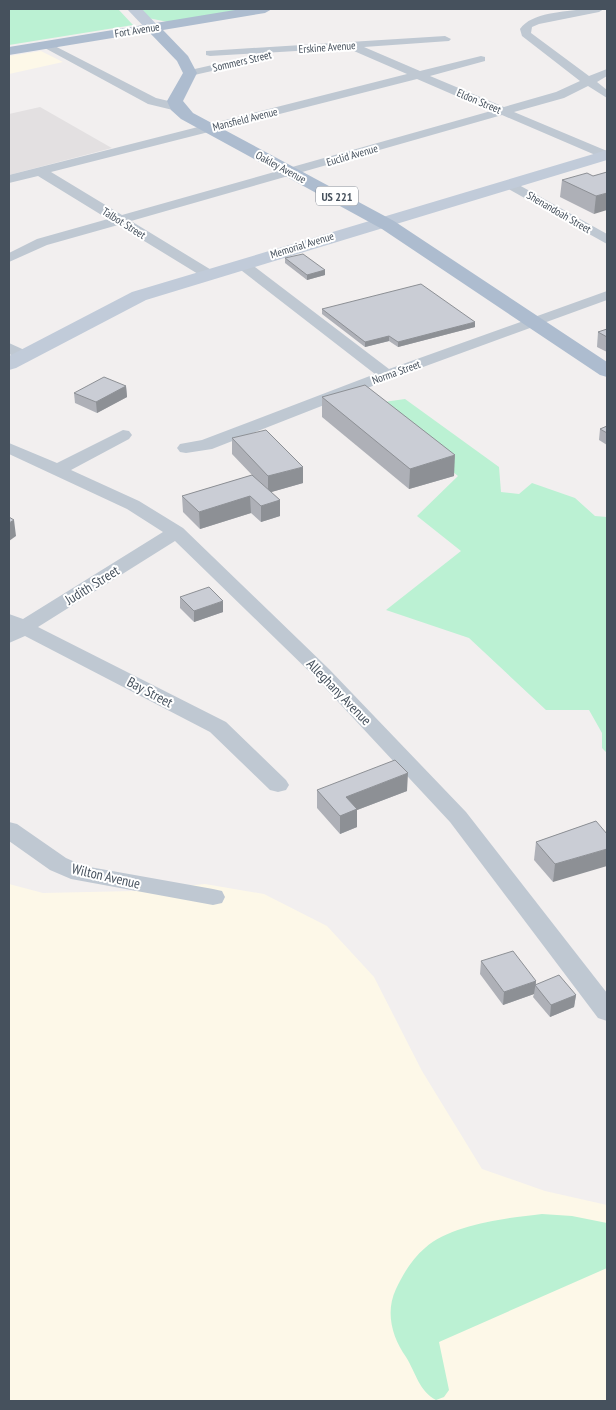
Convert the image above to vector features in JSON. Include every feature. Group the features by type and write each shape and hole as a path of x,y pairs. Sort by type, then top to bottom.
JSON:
{"main road":[{"path":"134,9 183,60 190,73 177,94 175,101 177,107"},
{"name":"Fort Avenue","path":"9,52 265,9"},
{"name":"Oakley Avenue","path":"177,107 187,116 208,129 382,221 607,371"},
{"name":"Memorial Avenue","path":"14,356 138,296 382,221 607,156"}],"street":[{"path":"599,9 574,11 536,21 525,29 526,34 607,95"},
{"name":"Erskine Avenue","path":"210,53 445,39"},
{"name":"Oakley Avenue","path":"46,45 157,102 177,107"},
{"name":"Eldon Street","path":"349,45 607,156"},
{"name":"Sommers Street","path":"190,73 295,49"},
{"name":"Mansfield Avenue","path":"9,179 481,58"},
{"name":"Euclid Avenue","path":"9,258 42,242 560,95 607,72"},
{"name":"Talbot Street","path":"40,171 208,274"},
{"name":"Shenandoah Street","path":"510,184 607,240"},
{"path":"242,264 387,375"},
{"name":"Norma Street","path":"186,448 206,445 387,375 607,295"},
{"path":"56,471 123,435"},
{"name":"Alleghany Avenue","path":"9,448 133,505 176,532 322,673 458,817 607,1011"},
{"name":"Judith Street","path":"14,628 176,532"},
{"name":"Bay Street","path":"14,628 218,727 278,785"},
{"name":"Wilton Avenue","path":"9,830 58,864 79,873 213,897"}],"shaded area":[{"path":"41,51 63,62 9,74 9,56"},
{"path":"40,107 112,148 9,175 9,114"},
{"path":"9,884 43,893 134,891 205,884 264,894 327,926 374,977 422,1071 482,1169 545,1191 607,1205 607,1401 9,1401"}],"green space":[{"path":"9,9 118,9 133,25 9,45"},
{"path":"138,9 245,9 168,22 148,18"},
{"path":"405,399 499,467 501,492 519,494 532,483 575,498 595,516 607,517 607,753 602,748 602,733 589,710 546,710 469,638 386,610 461,551 417,516 458,476 370,404"},
{"path":"542,1214 572,1216 607,1223 607,1268 439,1342 449,1390 444,1397 436,1400 426,1392 418,1381 394,1333 391,1307 396,1289 402,1278 420,1252 436,1240 450,1233 481,1224"}],"building":[{"path":"607,172 607,193 596,196 562,180 587,173 593,176"},
{"path":"303,254 325,270 307,275 285,258"},
{"path":"421,284 475,322 398,342 389,336 365,342 322,309"},
{"path":"607,329 607,337 598,332"},
{"path":"104,377 126,386 96,402 74,393"},
{"path":"365,385 455,455 410,469 322,397"},
{"path":"607,426 607,433 600,429"},
{"path":"266,430 303,467 268,476 232,438"},
{"path":"252,475 280,500 261,506 250,496 199,512 182,496"},
{"path":"209,587 223,601 194,611 180,597"},
{"path":"395,760 408,773 346,797 357,809 340,816 317,790"},
{"path":"596,821 607,834 607,849 555,864 536,842"},
{"path":"513,951 536,981 504,992 481,961"},
{"path":"559,975 576,995 551,1005 535,985"}]}
